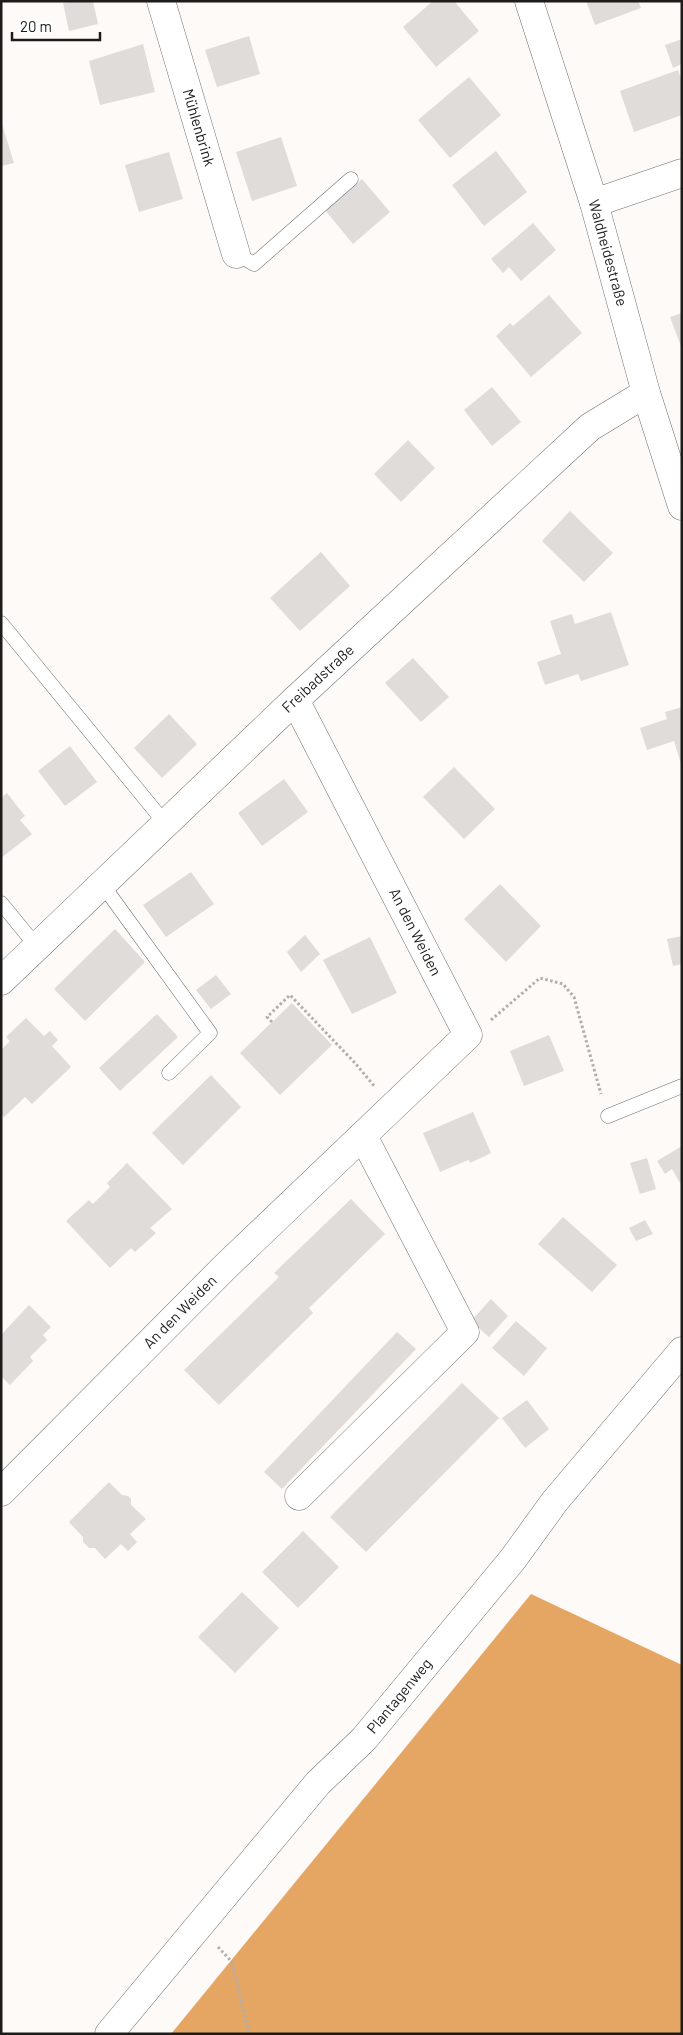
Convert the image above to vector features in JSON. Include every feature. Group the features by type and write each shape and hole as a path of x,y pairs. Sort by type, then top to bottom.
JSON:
{"street":[{"name":"Mühlenbrink","path":"161,1 236,254"},
{"name":"Waldheidestraße","path":"529,1 594,203 646,393 682,506"},
{"path":"594,203 682,173"},
{"name":"Freibadstraße","path":"1,981 295,700 590,427 646,393"},
{"name":"An den Weiden","path":"1,1492 225,1266 468,1035 295,700"},
{"path":"298,1496 464,1332 362,1136"},
{"name":"Plantagenweg","path":"109,2034 318,1783 364,1739 513,1559 555,1501 682,1351"}],"lane":[{"path":"236,254 254,264 351,179"},
{"path":"1,623 165,823"},
{"path":"102,884 210,1033 169,1073"},
{"path":"1,903 37,947"},
{"path":"608,1116 682,1086"}],"path":[{"path":"468,1035 498,1016 540,978 563,984 574,997 608,1116"},
{"path":"272,1022 266,1017 290,995 355,1063 392,1108"},
{"path":"199,1926 232,1962 249,2034"}],"shaded area":[{"path":"531,1594 682,1665 682,2034 171,2034"}],"building":[{"path":"93,1 98,24 69,31 63,3"},
{"path":"433,1 454,1 479,31 436,67 403,27"},
{"path":"586,1 638,1 641,8 595,25"},
{"path":"249,36 260,74 217,87 205,50"},
{"path":"682,39 682,64 673,68 665,45"},
{"path":"143,44 155,92 100,105 89,61"},
{"path":"678,70 682,81 682,115 634,132 620,91"},
{"path":"469,77 501,115 450,158 418,120"},
{"path":"1,121 14,163 1,166"},
{"path":"281,137 297,186 252,201 236,152"},
{"path":"496,151 527,192 484,226 452,185"},
{"path":"169,152 183,199 139,212 125,165"},
{"path":"362,179 390,212 353,244 325,210"},
{"path":"533,223 556,250 521,281 509,267 503,273 491,259"},
{"path":"549,295 582,333 531,377 496,336 510,323 513,326"},
{"path":"682,313 682,349 670,317"},
{"path":"492,387 521,422 492,446 464,410"},
{"path":"408,440 435,468 401,502 374,474"},
{"path":"570,511 613,553 584,582 542,541"},
{"path":"321,552 350,586 300,631 270,598"},
{"path":"611,612 629,665 581,681 578,674 545,685 537,662 561,654 550,621 572,614 575,624"},
{"path":"413,658 449,697 421,722 385,683"},
{"path":"682,707 681,764 674,741 647,750 640,728 667,719 665,712"},
{"path":"169,714 197,744 162,778 134,748"},
{"path":"70,746 97,782 65,806 38,771"},
{"path":"454,767 495,809 464,839 423,797"},
{"path":"284,779 308,812 262,846 238,813"},
{"path":"7,793 25,816 20,820 32,834 1,858 1,798"},
{"path":"191,872 214,904 166,937 143,905"},
{"path":"500,884 541,926 506,962 464,919"},
{"path":"115,929 145,962 85,1021 54,989"},
{"path":"305,935 320,954 301,972 287,952"},
{"path":"682,936 682,964 673,966 667,939"},
{"path":"370,937 397,993 352,1014 323,960"},
{"path":"216,975 231,994 211,1009 196,990"},
{"path":"292,1003 332,1045 280,1095 240,1053"},
{"path":"157,1014 178,1037 120,1091 99,1068"},
{"path":"26,1018 44,1036 50,1031 58,1040 52,1046 71,1067 32,1104 25,1097 4,1117 1,1114 1,1050 10,1041 6,1037"},
{"path":"549,1035 564,1071 524,1086 510,1051"},
{"path":"211,1075 241,1107 183,1165 152,1133"},
{"path":"473,1112 491,1153 470,1163 469,1160 440,1172 423,1133"},
{"path":"682,1146 682,1181 680,1183 672,1169 665,1174 657,1161"},
{"path":"647,1158 656,1189 640,1194 630,1163"},
{"path":"127,1163 172,1209 150,1228 156,1233 135,1252 131,1248 110,1268 66,1221 89,1200 93,1204 110,1187 107,1183"},
{"path":"351,1199 385,1234 309,1308 313,1313 219,1405 184,1370 279,1277 274,1273"},
{"path":"563,1217 617,1265 592,1292 538,1244"},
{"path":"645,1220 653,1234 636,1241 629,1228"},
{"path":"491,1299 508,1316 489,1337 471,1321"},
{"path":"29,1305 51,1327 43,1335 47,1340 30,1357 33,1361 10,1385 1,1376 1,1335"},
{"path":"516,1321 547,1348 524,1376 492,1348"},
{"path":"397,1332 416,1349 282,1489 264,1472"},
{"path":"462,1383 499,1418 366,1552 330,1517"},
{"path":"527,1400 549,1429 525,1448 502,1418"},
{"path":"109,1482 122,1495 128,1496 131,1499 131,1505 146,1519 130,1534 137,1542 128,1551 121,1544 105,1559 95,1548 89,1548 83,1542 83,1537 69,1522"},
{"path":"303,1531 339,1567 298,1608 262,1572"},
{"path":"242,1592 279,1628 235,1673 198,1637"}]}
